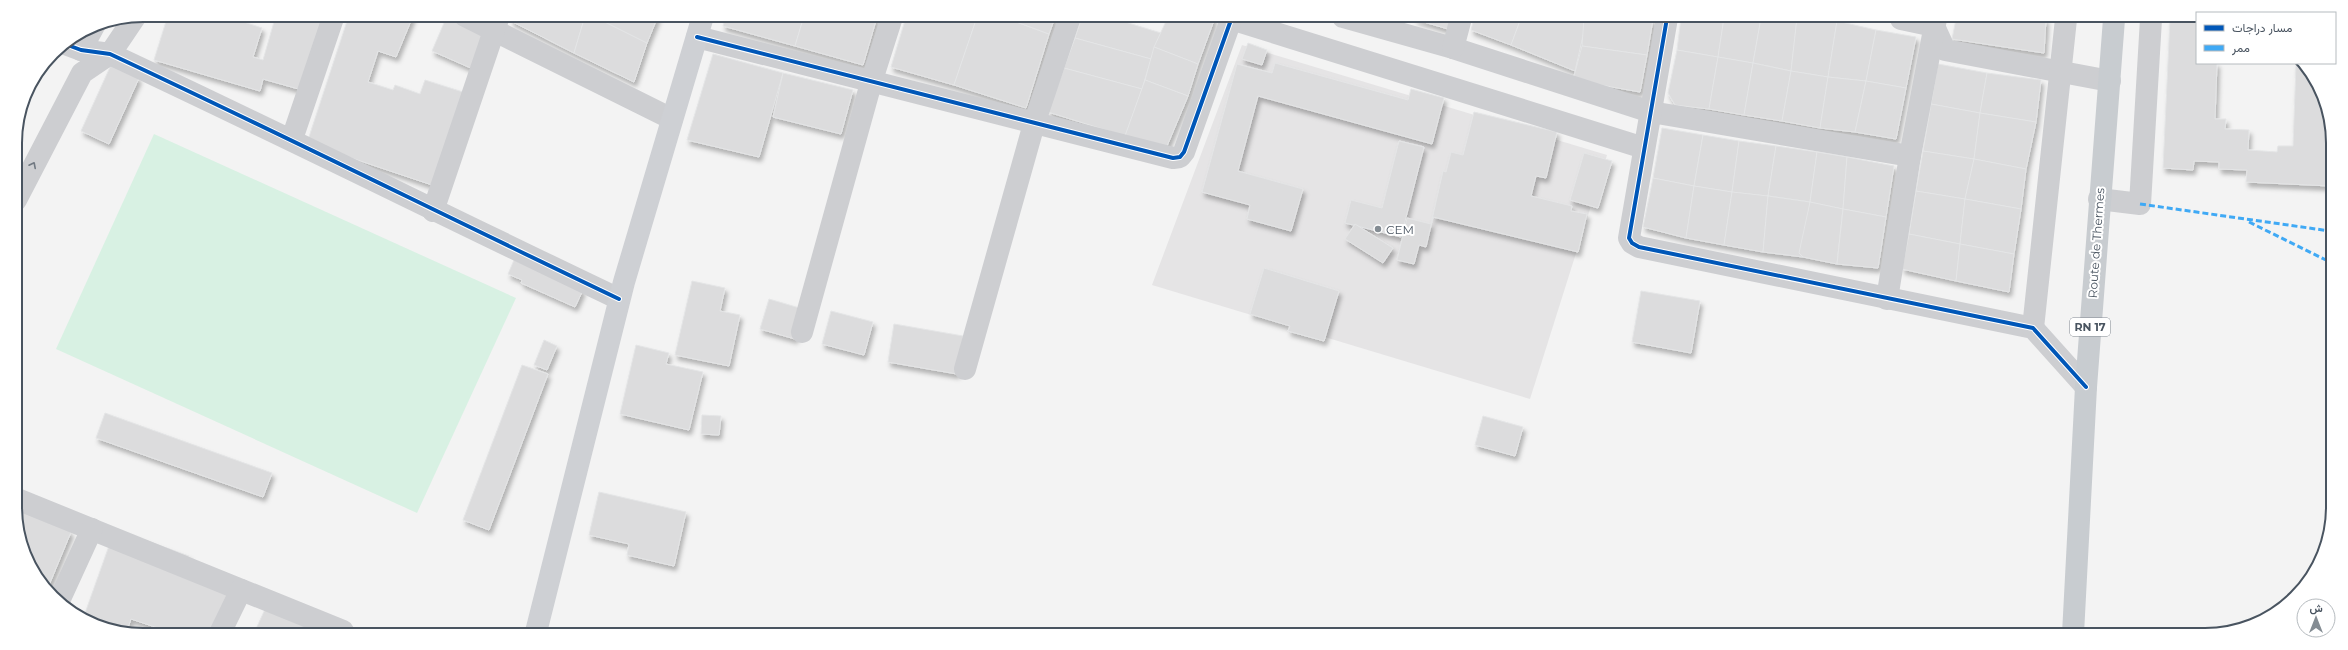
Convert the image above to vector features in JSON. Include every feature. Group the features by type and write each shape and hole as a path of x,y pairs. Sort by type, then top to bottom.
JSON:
{"main road":[{"path":"537,628 619,299 701,22"},
{"name":"Route de Thermes","path":"2073,628 2086,387 2099,199 2114,22"}],"street":[{"path":"22,188 82,73 110,54 131,22"},
{"path":"292,139 332,22"},
{"path":"433,211 497,22 672,119"},
{"path":"802,332 871,83 890,22"},
{"path":"965,369 1034,124 1068,22"},
{"path":"696,38 1173,158 1180,157 1184,152 1232,22"},
{"path":"1246,22 1644,148"},
{"path":"1358,22 1453,48 1651,112 1910,156"},
{"path":"1453,48 1460,22"},
{"path":"1666,22 1630,238 1632,243 1639,247 2033,328 2086,387"},
{"path":"2033,328 2066,22"},
{"path":"2099,199 2140,204 2151,22"},
{"path":"1887,299 1910,156 1935,23"},
{"path":"1935,23 1944,50 2110,81"},
{"path":"73,47 80,40"},
{"path":"73,47 110,54 292,139 433,211 619,299"},
{"path":"22,501 92,528 336,628"},
{"path":"61,596 92,528"},
{"path":"223,628 241,590"}],"shaded area":[{"name":"CEM","path":"1242,45 1607,155 1530,399 1152,285"}],"green space":[{"path":"154,134 516,298 417,513 56,349"}],"building":[{"path":"166,22 244,22 262,28 253,57 263,60 274,22 322,22 302,90 263,79 260,91 154,60"},
{"path":"347,22 411,22 396,57 378,51 368,82 393,90 395,85 420,94 425,80 466,93 435,186 307,143"},
{"path":"444,22 472,22 489,29 473,69 432,51"},
{"path":"513,22 583,22 574,53"},
{"path":"583,22 605,22 647,43 634,82 574,53"},
{"path":"605,22 656,22 647,43"},
{"path":"724,22 802,22 795,46 723,26"},
{"path":"802,22 876,22 863,65 795,46"},
{"path":"904,22 975,22 954,85 891,67"},
{"path":"975,22 1017,22 1049,34 1026,108 954,85"},
{"path":"1017,22 1053,22 1049,34"},
{"path":"1080,22 1125,22 1161,33 1151,59 1075,38"},
{"path":"1166,22 1213,23 1198,64 1154,47"},
{"path":"1424,22 1449,22 1448,29"},
{"path":"1473,22 1520,22 1511,45 1471,30"},
{"path":"1520,22 1586,22 1575,71 1511,45"},
{"path":"1584,22 1652,22 1647,55 1582,46"},
{"path":"1680,22 1723,22 1718,57 1677,50"},
{"path":"1723,22 1760,22 1753,63 1718,57"},
{"path":"1760,22 1797,22 1791,71 1753,63"},
{"path":"1797,22 1837,22 1828,77 1791,71"},
{"path":"1837,22 1876,30 1866,81 1828,77"},
{"path":"1955,22 2046,22 2044,53 1952,39"},
{"path":"2170,22 2196,22 2196,64 2217,64 2215,119 2226,119 2225,129 2249,130 2248,150 2277,152 2278,146 2293,146 2296,64 2301,69 2317,97 2324,120 2326,143 2326,186 2246,182 2247,170 2219,169 2219,162 2194,161 2193,170 2163,168"},
{"path":"1876,30 1916,37 1906,88 1866,81"},
{"path":"1075,38 1151,59 1142,89 1064,68"},
{"path":"1248,43 1267,50 1262,65 1242,59"},
{"path":"1582,46 1647,55 1640,92 1573,80"},
{"path":"1154,47 1198,64 1188,96 1145,80"},
{"path":"1677,50 1718,57 1709,109 1675,105 1668,93"},
{"path":"713,54 783,73 759,157 687,140"},
{"path":"1718,57 1753,63 1744,115 1709,109"},
{"path":"1275,63 1408,100 1411,89 1444,98 1432,144 1258,96 1238,171 1303,189 1291,231 1247,219 1250,205 1202,192 1237,64 1272,73"},
{"path":"1753,63 1791,71 1782,121 1744,115"},
{"path":"1938,64 1987,73 1980,113 1931,104"},
{"path":"111,65 139,78 109,144 81,131"},
{"path":"1064,68 1142,89 1125,136 1048,112"},
{"path":"1791,71 1828,77 1820,128 1782,121"},
{"path":"783,73 853,90 841,134 773,117"},
{"path":"1987,73 2041,80 2036,122 1980,113"},
{"path":"1828,77 1866,81 1855,132 1820,128"},
{"path":"1145,80 1188,96 1167,146 1125,136"},
{"path":"1866,81 1906,88 1896,139 1855,132"},
{"path":"1931,104 1980,113 1974,159 1923,151"},
{"path":"1474,112 1557,132 1546,178 1536,176 1531,196 1572,206 1571,211 1587,214 1578,252 1433,217 1426,247 1419,245 1414,264 1397,260 1407,218 1431,224 1443,171 1446,172 1451,152 1463,155"},
{"path":"1980,113 2036,122 2026,169 1974,159"},
{"path":"1662,128 1703,135 1694,186 1653,178"},
{"path":"1703,135 1739,141 1732,192 1694,186"},
{"path":"1399,141 1424,147 1401,237 1345,223 1351,200 1382,208"},
{"path":"1739,141 1776,146 1768,196 1732,192"},
{"path":"1776,146 1817,152 1810,202 1768,196"},
{"path":"1923,151 1974,159 1965,199 1916,191"},
{"path":"1817,152 1847,157 1843,209 1810,202"},
{"path":"1584,153 1612,161 1598,208 1570,200"},
{"path":"1847,157 1894,166 1886,217 1843,209"},
{"path":"1974,159 2026,169 2021,209 1965,199"},
{"path":"1653,178 1694,186 1686,238 1643,227"},
{"path":"1694,186 1732,192 1724,245 1686,238"},
{"path":"1916,191 1965,199 1960,244 1909,234"},
{"path":"1732,192 1768,196 1763,252 1724,245"},
{"path":"1768,196 1810,202 1803,257 1763,252"},
{"path":"1965,199 2021,209 2014,254 1960,244"},
{"path":"1810,202 1843,209 1837,264 1803,257 1799,253"},
{"path":"1843,209 1886,217 1878,268 1837,264"},
{"path":"1355,224 1393,248 1383,263 1345,239"},
{"path":"1909,234 1960,244 1956,281 1902,269"},
{"path":"1960,244 2014,254 2009,292 1956,281"},
{"path":"514,260 583,290 575,307 521,283 522,280 508,274"},
{"path":"1264,268 1339,291 1324,341 1288,331 1290,326 1250,314"},
{"path":"692,281 725,288 720,311 740,315 729,366 675,355"},
{"path":"1641,291 1700,301 1691,353 1632,342"},
{"path":"769,299 803,309 795,339 760,329"},
{"path":"831,311 873,322 864,355 822,344"},
{"path":"894,324 963,336 957,374 888,362"},
{"path":"544,340 557,346 547,370 534,365"},
{"path":"636,345 669,353 666,364 703,372 689,430 620,414"},
{"path":"522,365 548,374 489,530 463,520"},
{"path":"105,413 272,473 263,497 96,438"},
{"path":"702,415 721,416 719,435 701,434"},
{"path":"1483,416 1523,427 1515,456 1475,445"},
{"path":"599,492 686,512 674,566 627,555 629,544 589,535"},
{"path":"22,507 71,532 49,584 34,560 28,546 24,530"},
{"path":"115,529 189,556 185,569 233,586 217,628 158,628 131,619 128,627 127,627 112,624 85,613"},
{"path":"267,605 311,628 256,628"}],"marked path":[{"path":"2140,204 2326,230"},
{"path":"2249,222 2326,260"}],"cycle path":[{"path":"697,37 1173,158 1180,157 1184,152 1230,22"},
{"path":"1666,22 1629,238 1632,243 1639,247 2033,328 2086,387"},
{"path":"70,46 81,50 110,54 619,299"}],"place":[{"name":"CEM","path":"1378,229"}]}
